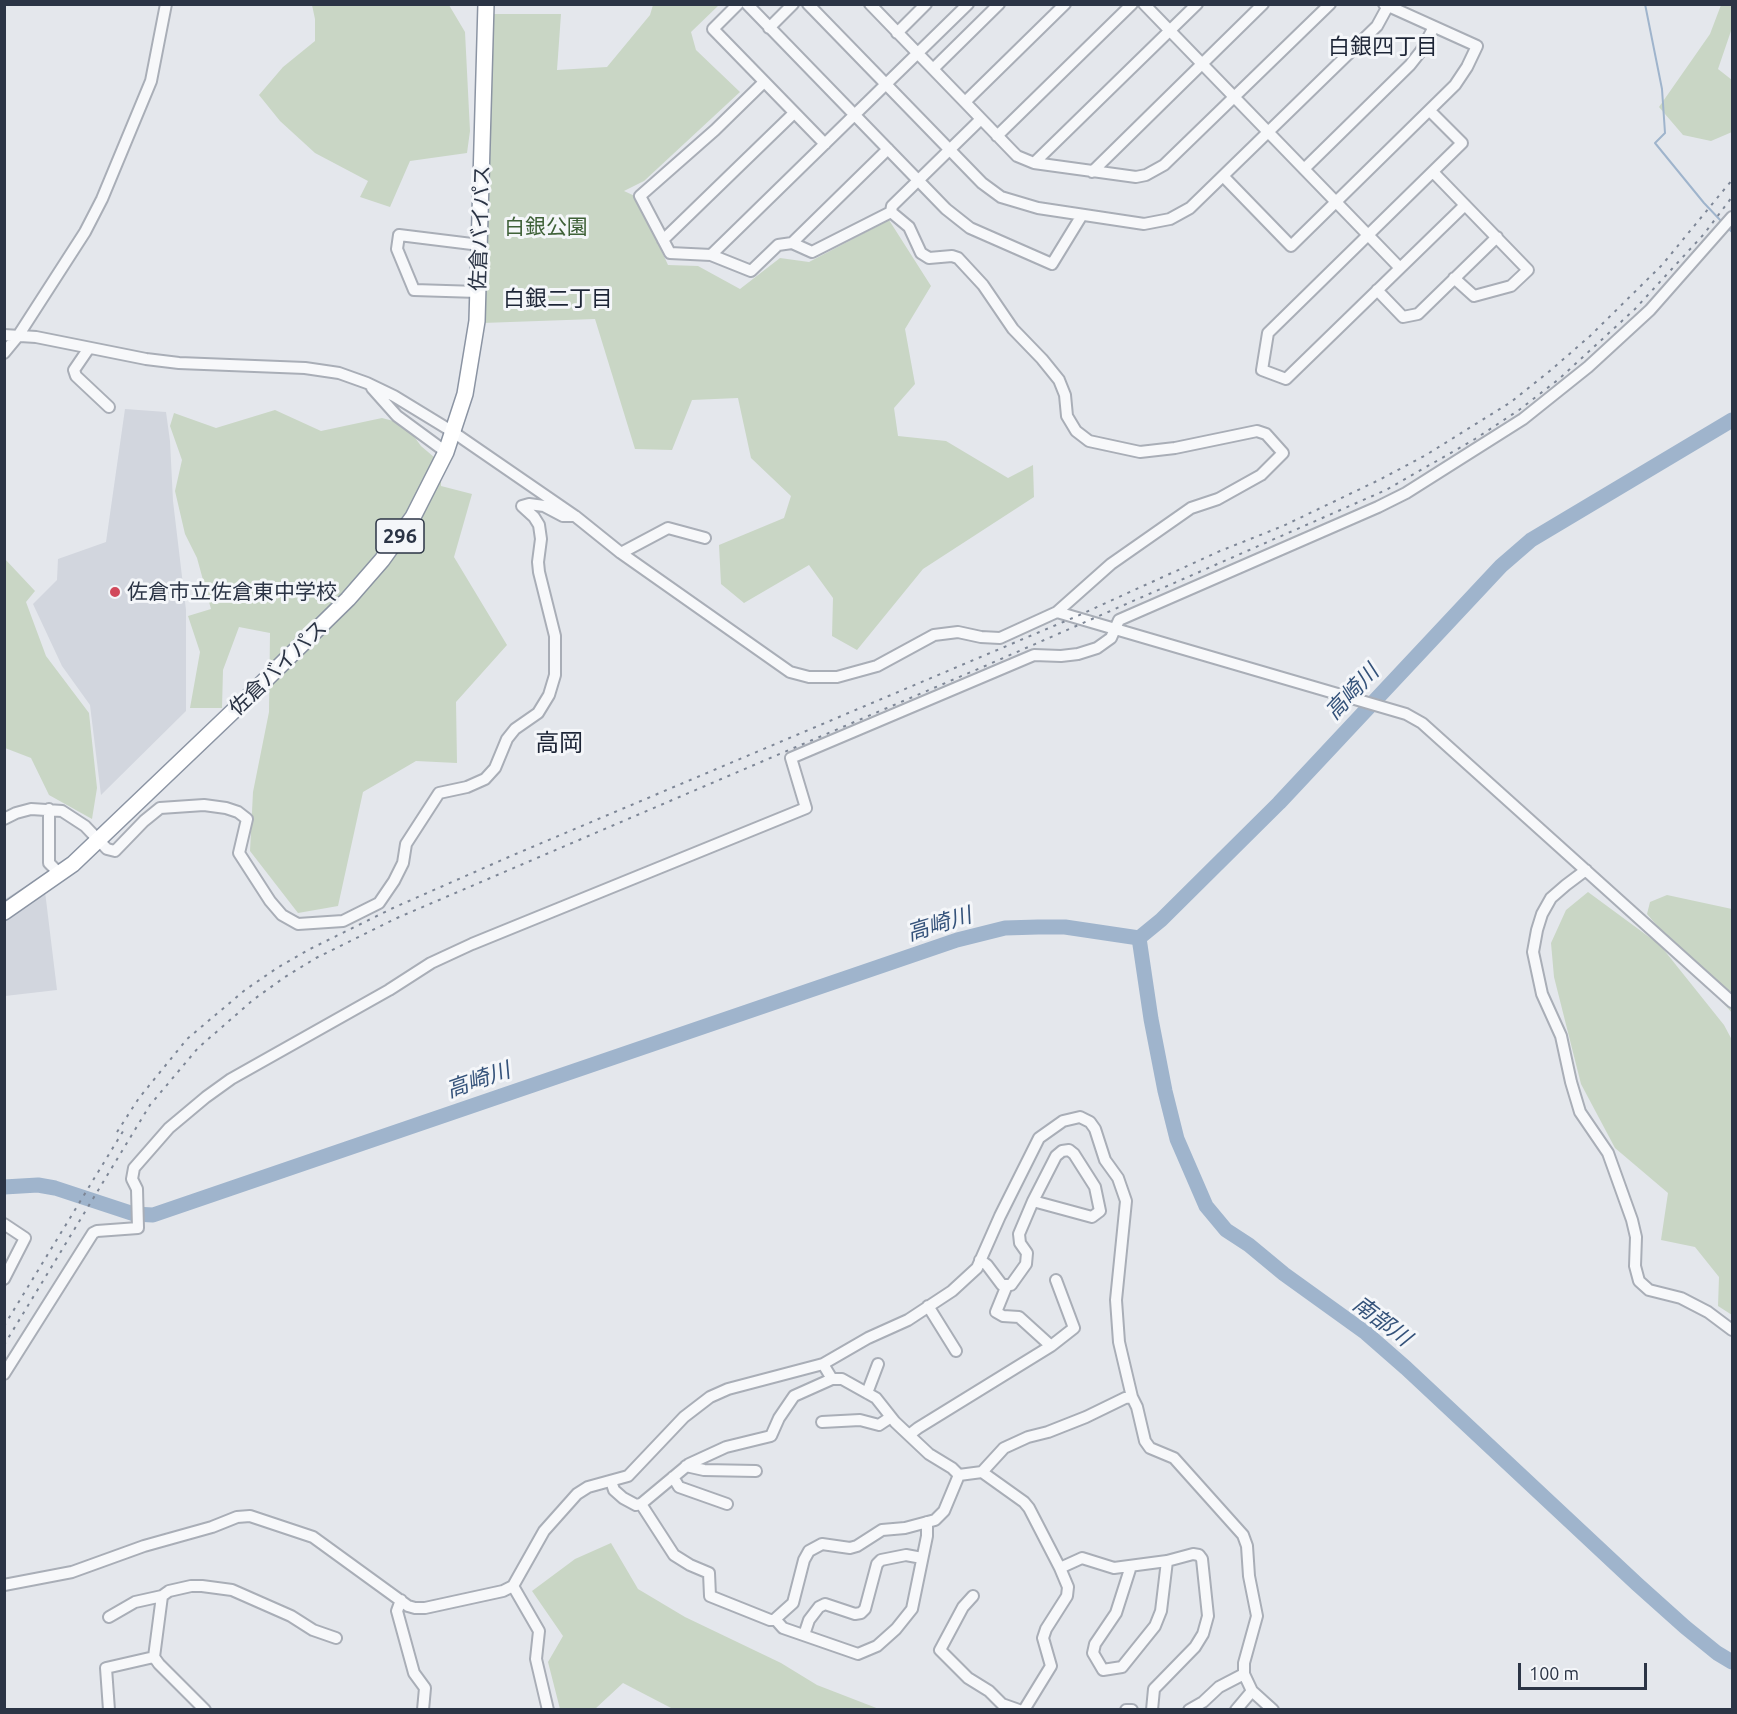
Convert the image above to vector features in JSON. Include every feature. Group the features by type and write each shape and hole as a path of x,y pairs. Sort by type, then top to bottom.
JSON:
{"highway":[{"name":"佐倉バイパス","path":"4,912 60,874 99,840 348,599 382,560 413,517 446,452 453,432 465,394 477,321 486,4"}],"street":[{"path":"4,353 18,336 85,232 102,199 151,81 166,4"},
{"path":"738,4 713,29 825,144"},
{"path":"747,4 919,181 957,219 970,228 1052,264 1082,215"},
{"path":"770,28 793,4"},
{"path":"808,4 982,183 1001,197 1038,208 1144,224 1170,219 1190,208 1377,26 1387,5 1477,46 1455,85 1291,246 1223,176"},
{"path":"870,4 1017,156 1034,163 1136,177 1157,170 1330,4"},
{"path":"897,33 926,4"},
{"path":"711,255 968,4"},
{"path":"933,69 999,4"},
{"path":"965,102 1065,4"},
{"path":"998,136 1132,4"},
{"path":"1144,4 1400,268"},
{"path":"1034,163 1197,4"},
{"path":"1092,172 1263,4"},
{"path":"1304,169 1410,65 1422,51 1434,27"},
{"path":"764,82 715,130 640,196 670,253 711,255 751,271 778,245 792,243 812,252 891,212"},
{"path":"1430,111 1462,143 1268,333 1262,370 1286,379 1465,205"},
{"path":"663,240 794,113"},
{"path":"891,212 892,206 981,119"},
{"path":"792,243 888,149"},
{"path":"1433,172 1528,270 1511,286 1474,296 1455,278"},
{"path":"4,335 36,337 146,359 179,363 305,368 339,373 367,383 394,396 453,432 575,516 621,553 790,672 809,677 837,676 878,666 934,635 958,632 1000,638 1057,612 1119,558 1191,508 1218,499 1261,475 1283,453 1266,434 1257,431 1175,448 1140,452 1089,441 1076,431 1067,416 1065,395 1059,380 1042,358 1013,329 983,285 958,258 952,256 929,258 921,253 909,227 891,212"},
{"path":"4,1374 93,1233 138,1228 137,1189 132,1179 134,1168 169,1128 231,1079 389,990 431,963 472,944 806,808 791,758 1034,655 1070,655 1097,648 1112,638 1119,620 1407,493 1523,419 1588,367 1650,310 1732,217"},
{"path":"478,292 414,290 397,249 399,236 480,245"},
{"path":"1377,290 1403,317 1418,314 1497,237"},
{"path":"89,348 74,370 76,376 109,407"},
{"path":"367,383 397,416 446,452"},
{"path":"4,819 31,809 62,811 74,818 107,849 115,851 160,808 204,805 226,808 238,812 247,819 239,853 270,901 282,915 298,924 343,921 379,903 403,863 406,844 440,793 468,787 486,779 495,768 507,739 515,729 538,713 549,695 555,675 555,636 539,572 541,539 539,525 522,506 529,504 543,506 563,516 575,516"},
{"path":"621,553 668,528 705,538"},
{"path":"1057,612 1406,714 1422,723 1732,1002"},
{"path":"49,809 50,863 60,874"},
{"path":"1586,870 1551,898 1542,914 1533,952 1542,994 1561,1036 1580,1112 1608,1153 1632,1220 1636,1237 1635,1266 1639,1281 1649,1290 1681,1298 1708,1312 1732,1330"},
{"path":"4,1585 72,1572 144,1546 249,1516 313,1538 415,1608 425,1608 503,1591 513,1586 543,1531 577,1494 588,1487 628,1476 684,1417 710,1397 728,1389 823,1364 868,1338 908,1320 952,1291 977,1268 1039,1138 1063,1121 1080,1117 1090,1122 1095,1130 1105,1160 1118,1178 1126,1201 1116,1300 1119,1342 1145,1441 1150,1448 1174,1458 1243,1535 1247,1546 1249,1576 1257,1616 1244,1663 1244,1674 1252,1691 1273,1710"},
{"path":"980,1260 987,1265 1002,1285 1011,1285 1026,1264 1027,1253 1020,1243 1019,1234 1033,1201 1056,1156 1062,1151 1069,1150 1074,1154 1095,1187 1100,1211 1092,1217 1033,1201"},
{"path":"4,1224 25,1238 4,1279"},
{"path":"909,1435 1051,1346 1074,1328 1056,1280"},
{"path":"1007,1285 996,1312 1003,1316 1019,1317 1051,1346"},
{"path":"928,1306 956,1351"},
{"path":"823,1364 832,1379"},
{"path":"867,1393 878,1364"},
{"path":"611,1481 615,1490 623,1498 636,1505 641,1504 686,1466 726,1447 771,1436 779,1418 794,1396 832,1379 842,1379 876,1398 929,1454 959,1475"},
{"path":"959,1475 982,1472 1004,1448 1132,1397"},
{"path":"822,1422 860,1420 879,1425 891,1416"},
{"path":"686,1466 704,1470 756,1471"},
{"path":"982,1472 1024,1502 1068,1587 1067,1596 1046,1629 1043,1638 1051,1666 1024,1710"},
{"path":"641,1504 674,1555 690,1566 710,1573 710,1596 770,1620 775,1619 793,1603 804,1560 809,1551 822,1544 850,1548 882,1530 905,1528 941,1516 959,1475"},
{"path":"673,1477 679,1487 727,1504"},
{"path":"775,1619 783,1628 858,1654 877,1646 896,1629 912,1609 927,1536 927,1522"},
{"path":"1060,1568 1082,1558 1114,1568 1167,1561 1193,1554 1199,1555 1202,1559 1208,1616 1203,1634 1195,1647 1154,1689 1152,1710"},
{"path":"804,1635 809,1620 819,1607 825,1604 855,1614 861,1613 865,1609 877,1564 881,1560 906,1555 922,1558"},
{"path":"1131,1566 1116,1613 1095,1644 1094,1653 1103,1670 1122,1667 1155,1626 1161,1611 1167,1561"},
{"path":"109,1617 135,1602 191,1586 232,1590 291,1616 313,1630 336,1638"},
{"path":"513,1586 539,1630 536,1659 548,1710"},
{"path":"154,1657 162,1596"},
{"path":"973,1596 963,1607 940,1650 968,1678 989,1691 1000,1707 1018,1710"},
{"path":"401,1600 397,1611 414,1673 425,1688 423,1710"},
{"path":"109,1710 105,1668 154,1657"},
{"path":"154,1657 205,1710"},
{"path":"1189,1710 1203,1702 1219,1687 1244,1674"},
{"path":"1236,1710 1252,1691"},
{"path":"1126,1710 1132,1710"}],"shaded area":[{"name":"佐倉市立佐倉東中学校","path":"125,409 166,412 173,501 186,610 186,711 101,795 90,705 62,666 33,604 57,580 58,559 106,542"},
{"path":"43,875 57,990 5,996 5,899"}],"green space":[{"path":"312,5 449,5 465,32 470,131 467,153 410,161 390,207 360,197 368,181 315,153 280,121 259,95 283,67 315,41 315,19"},
{"name":"白銀公園","path":"653,5 719,5 691,32 696,50 740,92 644,181 624,191 637,197 668,265 698,266 740,289 780,258 809,262 889,220 931,286 905,329 915,384 894,408 898,436 946,441 1008,478 1033,465 1034,497 923,569 857,650 832,636 833,598 809,565 744,603 721,584 719,545 784,518 791,496 751,458 738,398 692,400 672,450 635,449 595,319 482,323 489,14 561,14 557,70 607,67 650,15"},
{"path":"1721,5 1732,5 1732,28 1718,69 1732,80 1732,132 1711,141 1683,135 1659,107 1710,34"},
{"path":"275,410 321,431 382,418 405,424 421,446 441,463 441,486 472,494 454,557 507,645 456,702 457,763 416,761 363,792 338,906 298,913 250,851 253,792 269,712 270,633 239,627 223,670 222,708 190,708 200,652 188,616 211,609 197,558 185,534 175,491 182,460 170,426 174,413 216,428"},
{"path":"4,558 35,591 26,602 46,656 89,713 97,788 92,819 49,795 31,758 5,748"},
{"path":"1588,892 1660,945 1724,1025 1732,1040 1732,1315 1718,1306 1719,1277 1695,1247 1661,1240 1668,1193 1615,1148 1581,1084 1554,977 1551,943 1566,910"},
{"path":"1667,895 1732,909 1732,1013 1647,914 1650,902"},
{"path":"611,1543 638,1589 685,1617 781,1663 817,1685 879,1709 673,1709 623,1683 595,1709 560,1709 548,1662 563,1636 532,1591 575,1559"}],"waterway":[{"path":"1645,4 1662,89 1665,133 1655,143 1723,223"},
{"path":"1727,227 1732,232"},
{"name":"高崎川","path":"4,1187 38,1185 55,1188 134,1214 153,1215 957,940 1005,928 1038,927 1065,927 1139,938 1161,920 1279,803 1501,566 1531,540 1732,420"},
{"name":"南部川","path":"1139,938 1165,1091 1177,1139 1206,1206 1226,1230 1366,1333 1637,1584 1685,1627 1732,1662"}],"railway":[{"path":"117,1132 139,1098 187,1039 245,990 310,949 393,908 511,856 1075,617 1220,551 1283,526 1426,455 1511,402 1590,336 1662,265 1732,180"},
{"path":"4,1345 150,1105 198,1048 253,1000 285,977 316,958 397,918 985,666 1386,490 1475,439 1519,410 1559,379 1635,309 1704,234 1732,197"},
{"path":"4,1326 125,1128"}],"place":[{"name":"佐倉市立佐倉東中学校","path":"115,592"}],"district":[{"name":"白銀四丁目","path":"1383,47"},
{"name":"白銀二丁目","path":"558,299"},
{"name":"高岡","path":"559,743"}]}
